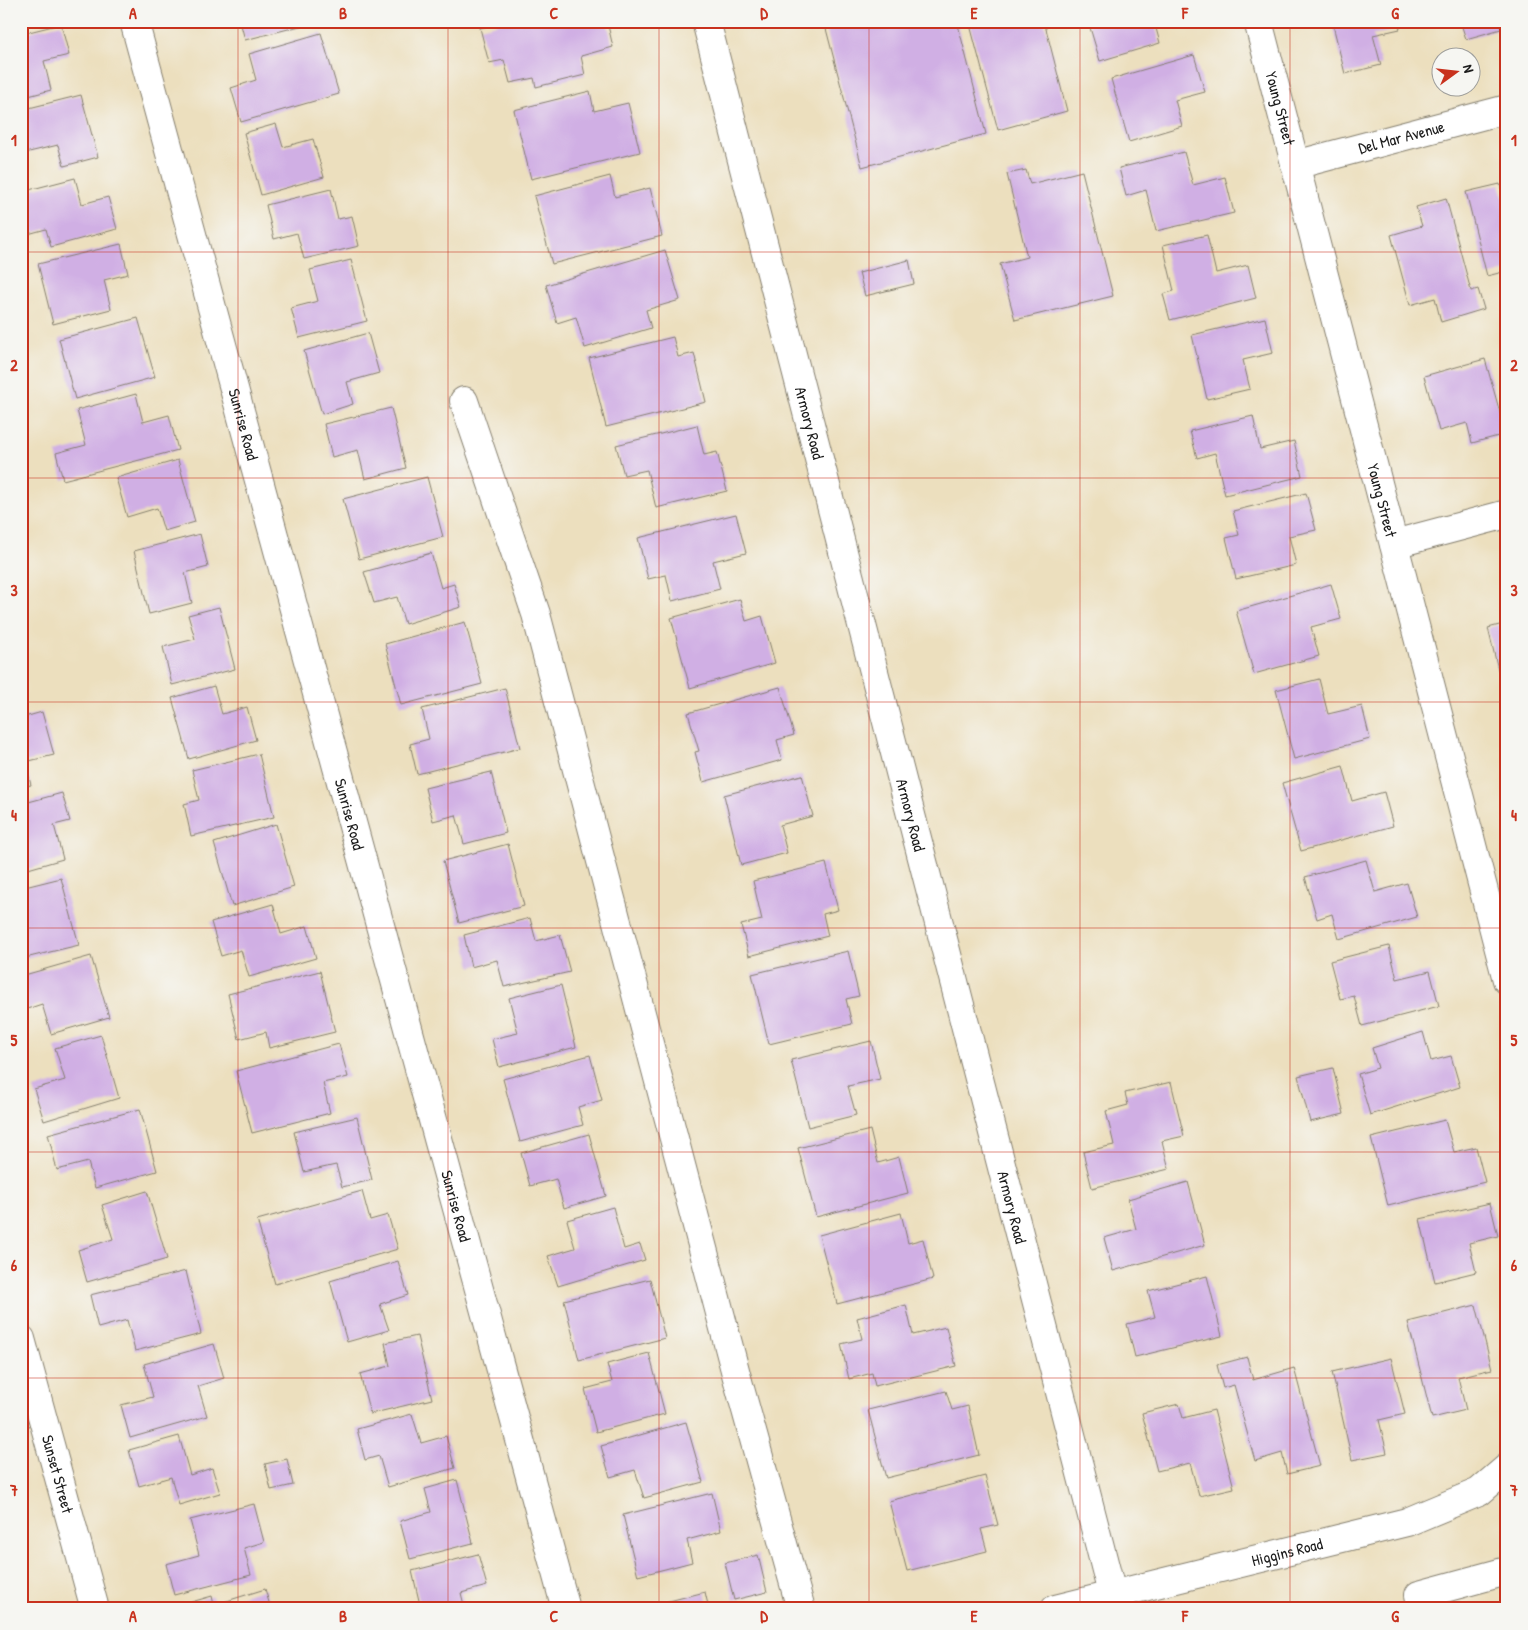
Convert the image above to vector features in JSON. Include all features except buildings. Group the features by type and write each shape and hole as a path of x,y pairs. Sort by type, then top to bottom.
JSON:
{"street":[{"name":"Sunrise Road","path":"134,21 566,1609"},
{"name":"Armory Road","path":"706,21 1114,1601"},
{"name":"Young Street","path":"1258,21 1394,544 1500,929 1507,980"},
{"name":"Del Mar Avenue","path":"1295,165 1507,109"},
{"path":"464,401 536,614 736,1374 801,1609"},
{"path":"1394,544 1507,514"},
{"name":"Sunset Street","path":"21,1339 95,1609"},
{"name":"Higgins Road","path":"1055,1609 1114,1601 1408,1522 1479,1492 1507,1468"},
{"path":"1423,1609 1419,1595 1507,1571"}]}
